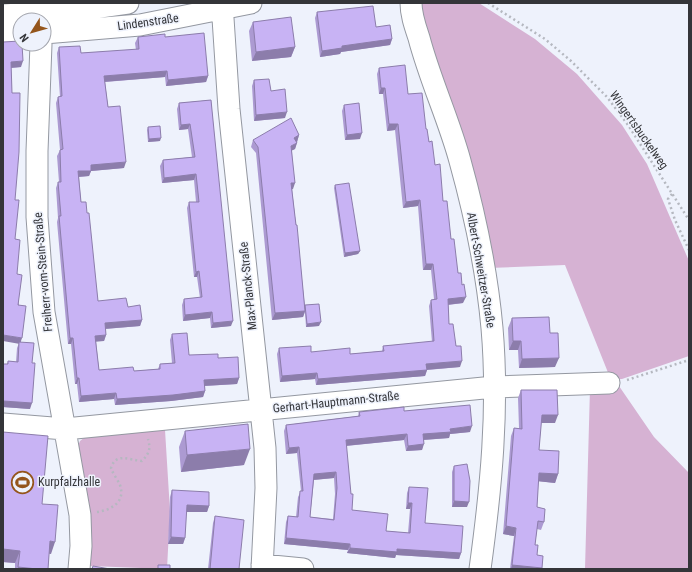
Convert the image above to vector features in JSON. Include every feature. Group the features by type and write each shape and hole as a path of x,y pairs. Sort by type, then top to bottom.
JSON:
{"street":[{"path":"3,15 72,11 128,3"},
{"name":"Lindenstraße","path":"52,31 140,25 222,6 251,3"},
{"name":"Max-Planck-Straße","path":"222,6 229,109 265,448 266,488 262,567"},
{"name":"Albert-Schweitzer-Straße","path":"408,7 422,54 451,130 469,198 484,274 492,328 494,387 492,466 480,569"},
{"name":"Freiherr-vom-Stein-Straße","path":"41,52 37,150 37,217 44,312 80,515 81,546 79,569"},
{"name":"Gerhart-Hauptmann-Straße","path":"3,424 65,429 494,387 609,383"},
{"path":"262,567 303,569"}],"path":[{"name":"Wingertsbuckelweg","path":"488,3 534,30 581,70 615,107 689,220"},
{"path":"672,194 668,199 675,220 689,250"},
{"path":"609,383 633,379 689,360"},
{"path":"80,515 109,510 117,505 121,495 120,485 111,468 113,462 119,458 142,461 149,454 151,448 145,421"}],"shaded area":[{"path":"416,3 479,3 535,39 577,74 622,125 647,164 689,261 689,356 622,379 611,380 565,265 488,268"},
{"path":"619,386 654,437 689,473 689,569 585,569 590,388"},
{"path":"165,430 170,511 167,569 90,566 86,490 78,446 80,441 85,437"}],"building":[{"path":"373,6 376,27 390,25 392,39 342,46 342,48 322,51 317,12"},
{"path":"291,17 295,47 256,52 253,22"},
{"path":"204,33 208,76 168,80 167,71 104,76 108,107 120,106 126,162 91,165 91,171 78,171 81,202 86,202 87,213 89,213 98,301 126,298 128,307 140,305 142,320 105,323 106,335 95,336 99,370 133,367 134,371 160,369 160,364 175,363 172,334 187,333 189,355 218,354 218,358 238,357 239,378 204,380 205,391 173,395 117,399 116,393 81,396 79,378 77,378 73,338 70,338 59,216 61,216 58,182 61,182 60,150 63,149 58,97 62,96 59,47 80,46 81,53 139,49 138,37 165,34 165,37"},
{"path":"12,41 12,52 22,52 23,61 11,62 12,93 20,93 19,152 15,200 19,200 15,239 20,240 17,274 22,275 18,305 26,306 22,338 3,335 3,42"},
{"path":"405,65 408,94 422,93 426,129 429,142 432,141 435,165 440,164 443,201 447,201 451,239 454,239 458,273 461,273 462,285 464,284 466,297 448,299 449,324 453,324 456,346 461,346 462,361 426,364 427,370 318,379 317,373 282,376 279,348 311,346 311,352 350,348 350,354 384,351 383,346 434,341 431,300 437,299 433,264 426,264 420,200 406,202 398,124 389,124 385,88 381,88 379,68"},
{"path":"269,79 271,91 285,89 287,112 256,115 254,80"},
{"path":"211,100 233,321 213,323 212,312 185,315 184,299 202,297 199,271 196,272 189,202 199,202 196,174 164,178 163,160 195,157 190,124 181,125 179,103"},
{"path":"359,103 362,133 347,135 344,105"},
{"path":"291,118 299,135 294,138 297,143 291,146 295,183 291,183 297,225 305,311 275,313 258,147 253,140"},
{"path":"160,126 161,138 149,139 148,127"},
{"path":"349,183 360,251 345,253 335,185"},
{"path":"319,304 321,322 307,324 305,305"},
{"path":"549,317 550,333 558,333 559,358 522,359 521,341 513,341 512,318"},
{"path":"19,342 34,343 32,363 35,363 32,403 3,401 3,364 8,364 8,361 18,362"},
{"path":"521,390 557,390 558,415 542,415 539,450 559,451 558,474 539,473 537,507 545,509 544,522 538,521 535,545 538,545 537,555 543,556 542,568 512,565 516,528 506,526 514,428 522,429"},
{"path":"470,405 472,426 450,429 451,432 423,434 424,444 408,446 407,434 346,440 351,494 353,494 352,510 388,514 386,531 410,533 412,503 408,503 409,487 428,488 425,523 463,526 461,553 397,549 397,552 350,548 350,544 286,538 288,516 298,517 300,491 303,491 299,447 289,448 286,425 360,416 359,412 404,407 404,411","holes":["336,472 337,488 334,520 310,517 314,474"]},
{"path":"248,424 250,449 187,455 185,431"},
{"name":"Kurpfalzhalle","path":"3,432 48,436 42,504 58,505 55,542 50,541 48,569 18,567 20,551 3,549"},
{"path":"467,464 470,481 469,502 454,501 454,466"},
{"path":"172,490 209,492 209,506 187,505 185,538 171,537"},
{"path":"215,516 244,520 239,569 210,569"},
{"path":"158,565 170,565 170,569 158,569"},
{"path":"93,566 110,569 92,569"}],"place":[{"name":"Kurpfalzhalle","path":"22,482"}]}
